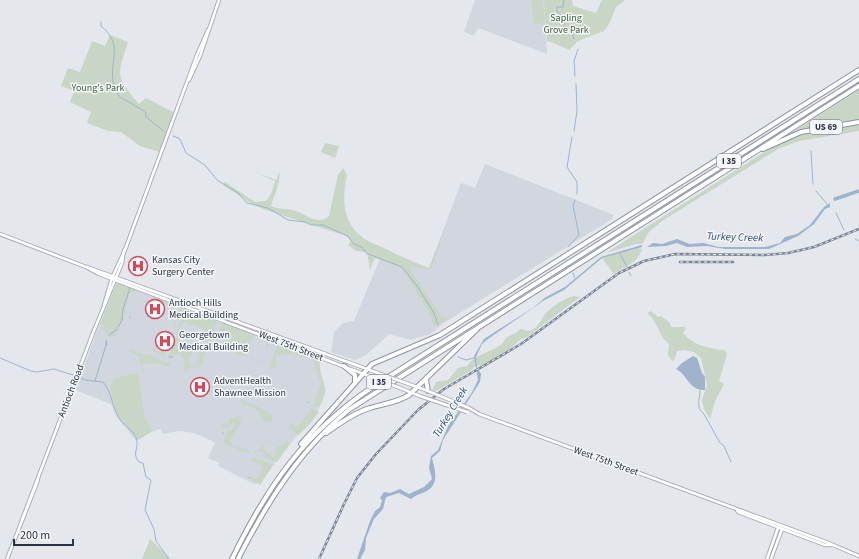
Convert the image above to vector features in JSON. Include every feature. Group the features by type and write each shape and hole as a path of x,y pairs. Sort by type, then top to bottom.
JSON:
{"highway":[{"path":"302,448 301,445 367,369 380,359 402,352 440,334 859,70"},
{"name":"I 35","path":"232,559 262,501 285,468 302,448 340,410 374,386 859,79"},
{"name":"I 35","path":"238,559 260,517 279,486 332,424 362,400 859,86"},
{"name":"US 69","path":"745,158 802,132 859,122"},
{"path":"319,438 358,413 399,400 412,392 481,325"},
{"path":"344,366 354,375 355,383"},
{"path":"426,380 425,386 428,391"}],"main road":[{"name":"Antioch Road","path":"7,559 31,500 38,477 189,80 199,58 219,0"},
{"name":"West 75th Street","path":"0,234 420,396 467,412 476,412"},
{"name":"West 75th Street","path":"114,277 418,387 476,412 859,556"},
{"name":"West 75th Street","path":"737,510 738,512 780,528 825,545 832,546"},
{"path":"767,559 780,528"},
{"path":"771,559 780,528"}],"shaded area":[{"path":"475,0 544,0 547,54 478,28 474,36 464,32"},
{"path":"485,164 614,215 612,219 447,321 430,334 411,340 389,334 366,355 355,360 331,352 334,332 343,323 354,321 384,249 429,268 461,183 475,188"},
{"name":"AdventHealth Shawnee Mission","path":"130,288 317,360 326,390 318,410 309,425 296,437 274,464 268,463 256,485 218,466 219,463 208,458 215,443 204,437 194,433 179,431 162,434 161,429 153,431 136,441 116,416 111,404 75,390 100,323"}],"green space":[{"name":"Sapling Grove Park","path":"531,0 542,0 545,20 544,0 572,0 573,6 596,13 602,0 625,0 616,7 609,24 604,31 578,41 569,50 547,41 546,23 534,24"},
{"name":"Young's Park","path":"110,35 128,42 120,69 120,75 131,95 139,104 146,98 175,113 159,152 140,146 121,132 108,131 87,123 91,112 70,102 74,91 61,86 68,68 80,72 92,41 105,46"},
{"path":"859,90 859,120 790,134"},
{"path":"859,124 859,131 799,141 778,149 662,221 649,232 642,244 636,244 606,253 769,149 794,137 808,133"},
{"path":"325,143 339,146 335,158 321,152"},
{"path":"343,168 347,175 344,201 347,217 355,231 372,243 429,268 449,218 431,269 410,267 442,317 450,318 434,326 428,311 402,268 375,258 370,270 367,252 356,251 348,245 351,241 346,236 266,210 252,204 223,185 225,182 255,202 266,201 271,194 275,181 252,171 276,180 280,171 279,182 271,206 293,210 312,219 320,220 329,216 338,175"},
{"path":"638,248 642,249 637,258 631,264 614,274 602,258"},
{"path":"118,283 137,290 136,292 131,291 125,309 127,312 122,315 124,319 117,333 114,337 109,337 107,335 113,330 110,329 108,333 106,333 103,330 104,326 100,324 116,284"},
{"path":"153,295 181,306 182,308 175,325 172,324 174,324 179,310 178,308 165,303 163,310 160,308 162,303 154,300 151,306 148,305"},
{"path":"575,296 580,297 527,337 521,339 510,349 483,365 474,367 472,370 438,390 432,390 436,382 448,380 458,368 467,366 473,359 500,345 507,337 520,329 529,331 532,330 553,307 564,300"},
{"path":"186,308 217,321 209,344 207,341 209,334 208,331 185,322 178,327"},
{"path":"651,311 658,317 661,316 670,323 671,327 686,328 683,333 691,341 713,349 724,350 727,354 719,381 724,384 715,401 710,419 704,409 702,400 707,385 701,358 694,352 684,350 677,351 674,361 671,360 668,355 669,344 663,338 653,319 647,313"},
{"path":"225,322 274,341 271,349 273,341 256,335 253,336 250,344 252,345 250,345 246,354 248,357 266,363 271,353 266,364 222,348 227,331 223,329 217,344 219,346 213,345 222,323"},
{"path":"177,328 198,341 189,339 187,336 186,338 180,336 178,346 175,348 177,349 181,347 184,353 183,345 192,350 188,361 186,361 194,367 197,360 200,358 198,357 204,343 208,346 200,368 190,367 182,374 185,370 183,357 181,355 173,355 170,360 167,359 169,358 172,349 165,347 164,357 163,355 152,351 157,341 154,349 161,351 163,345 173,348 175,342 163,338 166,337 176,340"},
{"path":"279,343 320,360 321,373 325,389 323,401 319,407 312,405 314,404 321,384 313,359 308,356 299,358 299,355 295,355 295,353 276,356 276,368 272,369 269,367"},
{"path":"132,348 132,350 147,356 148,354 167,363 170,362 169,367 157,363 144,364 142,367 144,372 142,373 139,357 131,352"},
{"path":"138,373 145,418 153,431 138,440 117,413 110,387 115,378"},
{"path":"242,399 250,404 252,403 273,416 271,423 269,421 267,423 259,415 261,413 252,407 242,404"},
{"path":"310,407 319,412 309,425 298,435 290,428 291,424 298,427 311,410"},
{"path":"236,416 240,416 238,418 241,420 241,423 230,441 232,445 250,450 250,454 223,443 228,430 230,431 233,429 235,423 232,423 228,428 222,428 222,425 229,423 229,417 235,419"},
{"path":"267,440 270,444 266,442 262,448 273,457 277,452 275,449 279,445 281,447 287,440 290,444 277,462 261,456 264,457 266,454 257,450 259,450"},
{"path":"252,458 274,464 260,485 250,478 247,479 250,477 254,469 251,476 258,479 263,467 259,463 254,466 256,463 252,461"},
{"path":"150,539 171,559 142,559"}],"water":[{"path":"830,203 830,207 825,209 814,224 798,236 769,249 725,249 707,246 687,247 677,243 666,246 647,247 653,243 662,244 677,239 690,244 703,243 719,247 765,247 780,243 785,237 797,234 810,225 824,207"},
{"path":"642,245 642,247 602,258 564,290 543,301 482,344 476,357 477,367 481,374 480,382 443,440 440,451 432,458 435,476 433,485 430,489 411,499 399,493 386,497 383,509 374,519 366,538 365,550 360,559 357,559 370,521 375,511 380,507 382,500 380,498 384,492 390,493 400,489 409,494 424,487 432,479 429,468 431,456 438,450 448,426 471,394 478,380 474,356 484,339 534,307 546,297 565,287 601,257"},
{"path":"693,356 697,358 702,373 705,377 705,390 695,388 676,369"}],"waterway":[{"path":"564,0 563,7 557,7 557,11 564,19 564,27 572,32 574,39"},
{"path":"101,22 101,26 109,34 113,42 114,86 119,96 146,113 146,117 165,132"},
{"path":"575,76 574,61 578,49"},
{"path":"574,131 577,111 576,84"},
{"path":"173,136 180,139 186,153 205,165 217,180 238,193 247,203 268,208 288,220 305,222 311,225 323,225 348,236 354,244 362,247 366,253 402,267 417,286 434,313 438,325"},
{"path":"572,137 567,167 577,182 577,194"},
{"path":"811,151 813,184"},
{"path":"816,191 827,204"},
{"name":"Turkey Creek","path":"835,199 859,191"},
{"path":"568,247 579,235 573,206 575,200"},
{"path":"836,213 844,230"},
{"path":"855,239 859,241"},
{"path":"620,254 627,267"},
{"path":"629,272 631,276"},
{"name":"Turkey Creek","path":"573,273 575,278"},
{"path":"118,327 122,320 123,309 130,288"},
{"path":"109,335 117,329"},
{"path":"106,340 106,345"},
{"path":"95,381 107,342"},
{"path":"458,357 466,360 474,358"},
{"path":"0,358 31,371 37,372 54,369 73,375"},
{"path":"80,378 103,382 109,391 117,414 136,438 136,457 139,462 143,463 146,477 151,480 145,510 154,529 156,541 169,559"},
{"path":"700,391 700,409 720,443 724,446 731,462"}],"railway":[{"path":"319,559 357,478 376,454 418,410 444,389 521,344 619,273 644,261 675,254 765,255 788,253 814,247 859,229"},
{"path":"680,262 733,262"}],"place":[{"name":"Kansas City Surgery Center","path":"138,266"},
{"name":"Antioch Hills Medical Building","path":"155,309"},
{"name":"Georgetown Medical Building","path":"165,341"},
{"name":"AdventHealth Shawnee Mission","path":"200,387"}]}
